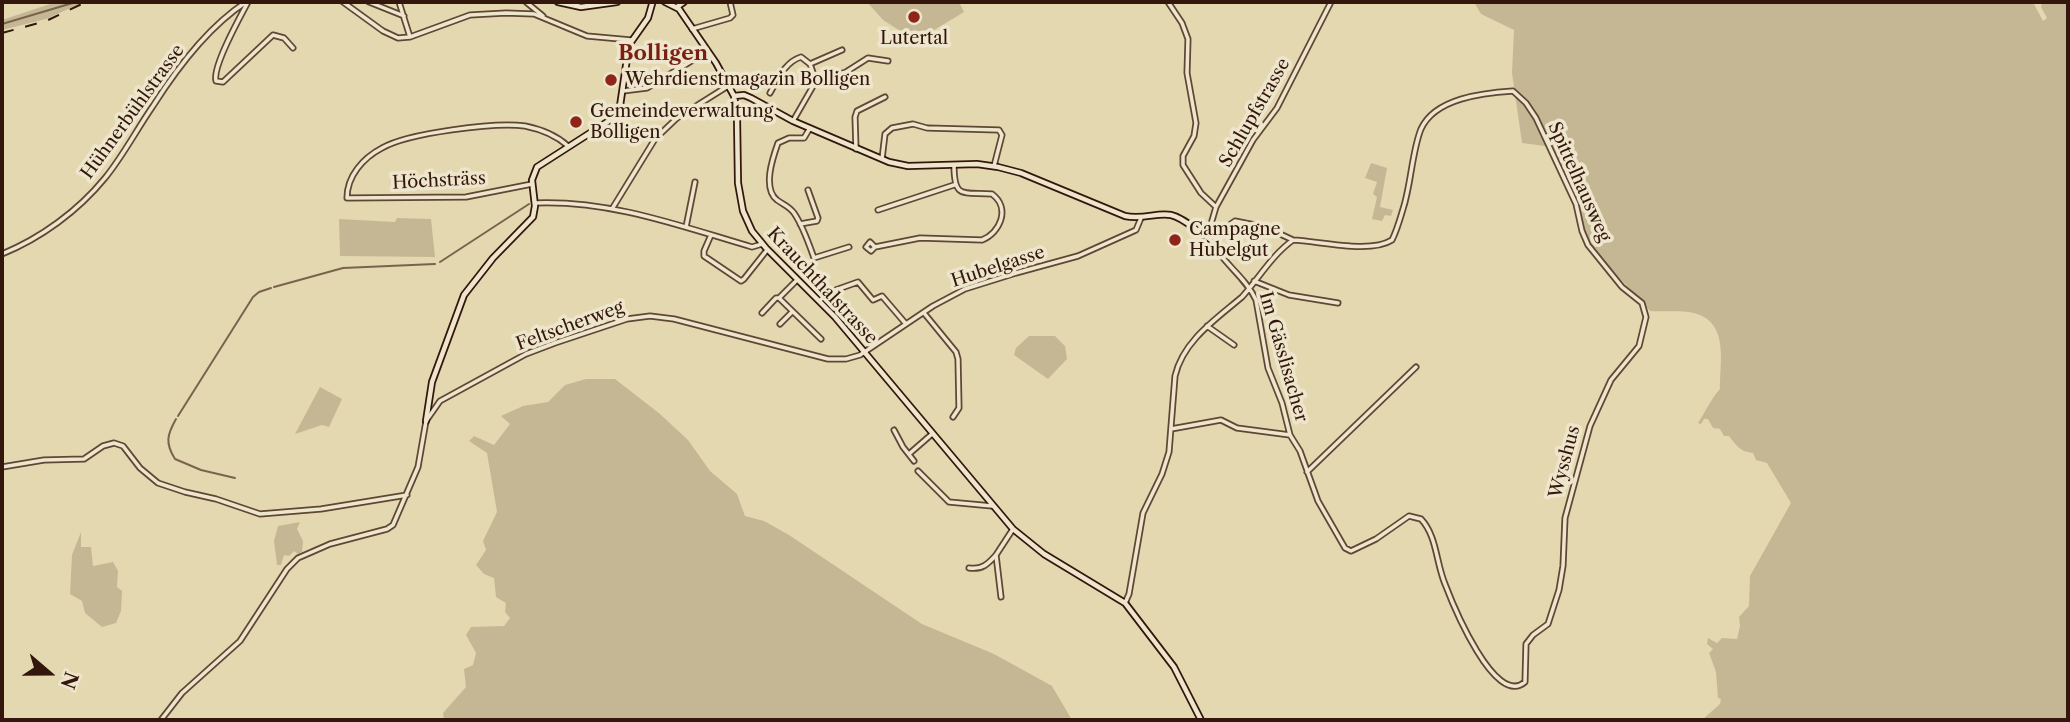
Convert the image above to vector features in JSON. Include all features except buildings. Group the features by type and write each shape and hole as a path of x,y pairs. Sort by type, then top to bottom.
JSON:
{"street":[{"path":"247,2 214,75 216,81 224,81 273,35 284,38 293,48"},
{"name":"Hühnerbühlstrasse","path":"2,254 23,245 69,213 105,178 159,95 189,56 217,25 247,2"},
{"path":"343,2 389,35 398,38 410,37 476,14 528,13 587,36 631,40"},
{"path":"369,2 404,16"},
{"path":"399,2 410,37"},
{"path":"526,2 546,19"},
{"path":"558,2 581,7 617,2"},
{"path":"161,720 182,692 240,641 294,562 316,550 389,528 396,521 418,467 432,382 464,295 493,258 530,221 535,204 533,175 539,165 613,120 620,106 631,40 648,18 652,2"},
{"path":"665,2 680,4 692,29 734,96 751,98 793,121 882,159 908,166 994,166 1021,173 1121,214 1141,218 1165,214 1173,216 1210,239 1220,255 1249,288"},
{"path":"692,29 730,18 733,15 730,2"},
{"path":"1168,2 1182,23 1188,39 1188,73 1196,123 1194,136 1183,156 1183,165 1202,193 1216,207"},
{"name":"Schlupfstrasse","path":"1210,239 1210,224 1216,207 1253,141 1277,108 1331,2"},
{"path":"810,64 842,50"},
{"path":"622,91 636,91 651,86 708,51"},
{"path":"770,93 781,73 797,58 802,57 810,64 816,81"},
{"path":"793,121 816,81 846,72 867,58 888,61"},
{"path":"612,209 655,139 677,118 729,86"},
{"name":"Spittelhausweg","path":"1293,240 1347,245 1389,242 1395,233 1410,184 1421,130 1428,119 1453,102 1513,91 1527,103 1536,118 1576,204 1581,228 1588,244 1622,287 1640,301 1646,312"},
{"name":"Krauchthalstrasse","path":"734,96 741,202 749,225 762,244 819,301 864,352 1013,529 1044,554 1125,603 1174,667 1200,720"},
{"path":"856,149 855,117 858,111 886,97"},
{"path":"882,159 885,134 892,128 913,124 927,128 999,130 1002,135 994,166"},
{"name":"Höchsträss","path":"532,184 466,197 347,198 347,190 359,165 383,147 400,141 506,125 537,129 561,140 569,147"},
{"path":"810,128 804,138 789,138 778,142 770,176 772,193 777,200 787,205 814,258 849,247"},
{"path":"875,247 920,238 982,240 998,229 1002,217 1001,204 997,198 992,194 958,190 954,185 954,165"},
{"path":"686,227 695,182"},
{"path":"878,210 954,185"},
{"path":"799,224 817,221 818,218 808,190"},
{"path":"535,204 557,203 630,211 751,247 762,244"},
{"name":"Hubelgasse","path":"864,352 924,313 972,287 1089,252 1136,230 1141,218"},
{"path":"1125,603 1129,594 1143,513 1166,464 1175,376 1179,364 1207,326 1242,297 1293,240 1265,227 1235,221 1210,239"},
{"path":"711,235 704,256 741,281 767,250"},
{"path":"762,313 797,279"},
{"path":"1254,281 1289,295 1338,303"},
{"path":"819,301 830,292 858,282 873,300 883,296 906,324"},
{"name":"Im Gässlisacher","path":"1249,288 1258,307 1269,374 1282,403 1290,435 1323,510 1348,551"},
{"path":"779,298 821,339"},
{"path":"780,324 792,312"},
{"name":"Wysshus","path":"1348,551 1376,539 1409,516 1421,519 1430,534 1442,577 1456,610 1489,669 1506,685 1518,687 1525,682 1525,646 1529,639 1549,623 1559,590 1565,518 1590,426 1611,380 1640,344 1646,312"},
{"path":"924,313 956,352 958,359 959,408 953,417"},
{"name":"Feltscherweg","path":"426,421 434,407 446,397 526,354 632,318 674,318 828,359 846,359 864,352"},
{"path":"1207,326 1234,345"},
{"path":"1307,472 1416,367"},
{"path":"1173,416 1183,426"},
{"path":"1171,429 1221,420 1230,426 1250,431 1290,435"},
{"path":"894,430 914,461"},
{"path":"909,454 932,434"},
{"path":"2,467 44,460 85,459 106,445 114,443 123,446 140,468 158,483 260,514 321,509 407,495"},
{"path":"918,471 949,502 992,506"},
{"path":"969,568 982,567 996,555 1013,529"},
{"path":"996,555 1001,597"}],"shaded area":[{"path":"56,2 84,2 46,19 2,30 2,20"},
{"name":"Lutertal","path":"867,2 959,2 964,12 916,41 883,20"},
{"path":"1474,2 2033,2 2043,21 2047,18 2041,7 2042,2 2068,2 2068,720 1702,720 1720,704 1721,699 1718,698 1716,672 1709,653 1713,649 1707,644 1708,638 1717,643 1722,638 1737,639 1739,617 1749,606 1750,576 1791,503 1767,463 1756,460 1753,453 1739,448 1729,436 1724,436 1720,429 1713,428 1708,419 1698,423 1720,389 1721,355 1718,334 1705,318 1694,313 1650,311 1589,245 1578,205 1552,147 1522,143 1512,73 1514,30 1481,14"},
{"path":"1371,163 1387,168 1380,207 1393,210 1391,216 1385,215 1382,221 1372,219 1377,197 1373,194 1377,182 1365,178"},
{"path":"397,218 431,219 435,257 340,256 339,219 395,222"},
{"path":"1029,336 1055,336 1065,346 1067,359 1048,379 1014,355 1016,348"},
{"path":"586,379 615,379 660,414 688,440 710,471 737,494 745,516 764,521 789,535 922,624 994,654 1052,686 1072,720 444,720 443,713 466,687 464,669 473,665 476,653 466,635 471,627 504,626 510,618 505,612 506,603 496,597 494,578 484,574 476,565 486,550 483,541 497,512 487,453 469,441 474,436 494,445 510,424 501,416 523,406 548,402 565,385"},
{"path":"320,387 342,399 329,427 322,425 295,434"},
{"path":"300,522 297,529 303,541 302,552 298,554 294,551 289,556 284,555 281,565 277,565 274,541 278,526"},
{"path":"81,532 81,547 91,547 93,566 113,562 118,571 117,587 122,591 121,611 116,623 102,627 85,613 82,601 70,594 72,555"}],"waterway":[{"path":"2,24 76,2"},
{"path":"440,262 529,204"},
{"path":"274,287 343,268 435,264"},
{"path":"178,416 253,297 271,288"},
{"path":"176,419 168,439 175,459 201,470 235,478"}],"railway":[{"path":"2,33 46,21 86,2"}],"place":[{"name":"Lutertal","path":"914,17"},
{"name":"Wehrdienstmagazin Bolligen","path":"611,80"},
{"name":"Gemeindeverwaltung Bolligen","path":"576,122"},
{"name":"Campagne Hubelgut","path":"1175,240"}],"district":[{"name":"Bolligen","path":"663,54"}]}
